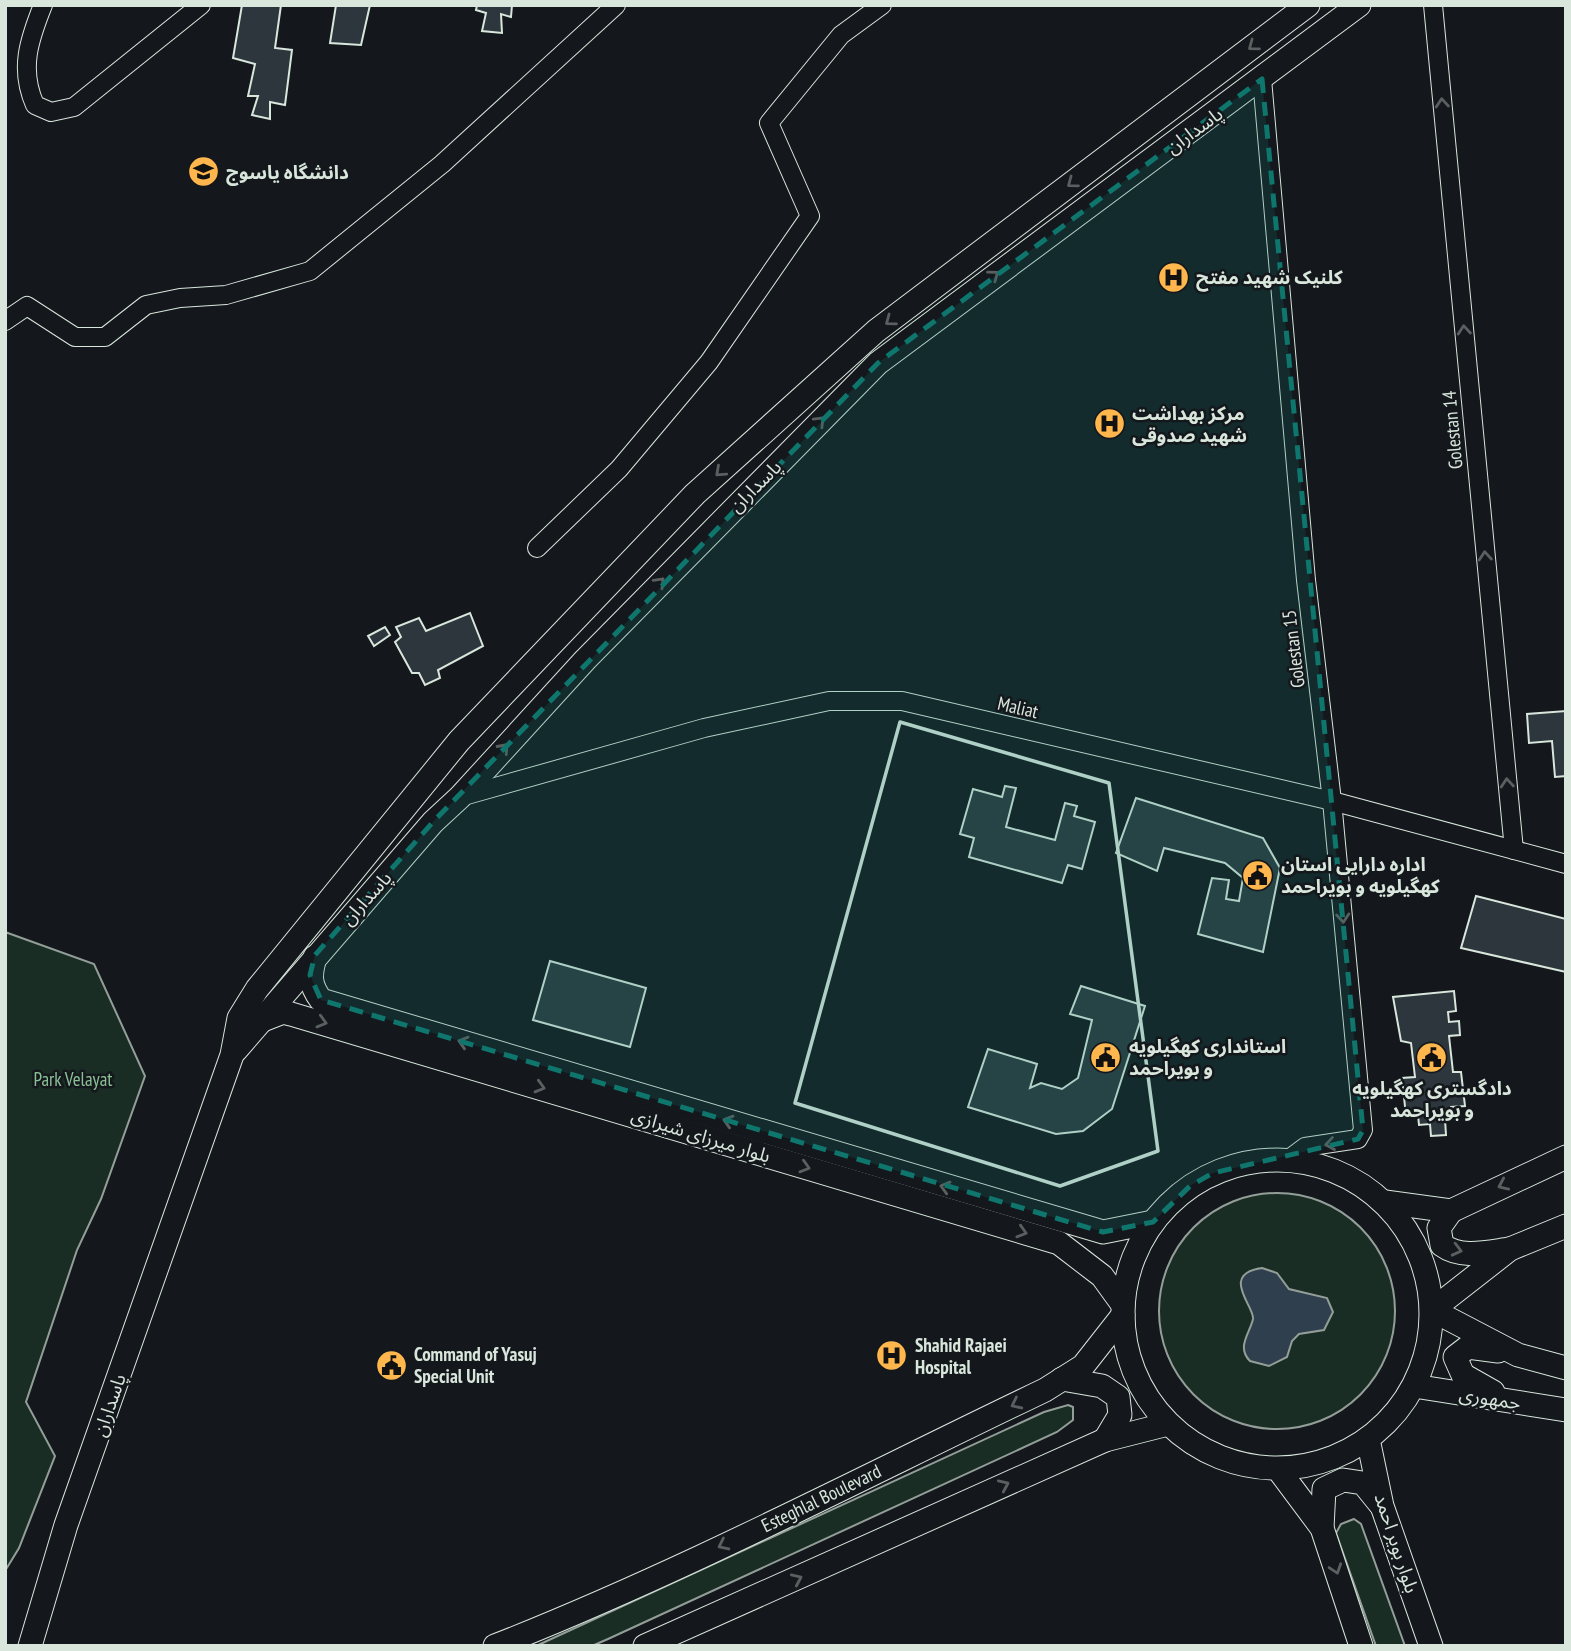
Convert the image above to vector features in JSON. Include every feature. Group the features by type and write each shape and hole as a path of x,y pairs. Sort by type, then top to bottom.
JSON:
{"main road":[{"name":"پاسداران","path":"28,1643 66,1525 232,1055 239,1018 257,989 459,741 695,494 876,331 1308,5"},
{"name":"پاسداران","path":"232,1055 257,1022 433,822 460,797 585,660 878,363 1359,5"},
{"path":"415,796 411,812 414,820 422,824 433,822"},
{"path":"370,849 384,844 394,848 398,855 394,868"},
{"name":"بلوار میرزای شیرازی","path":"315,955 310,975 312,988 321,1000 1103,1232 1153,1222"},
{"name":"بلوار میرزای شیرازی","path":"257,1022 283,1012 291,1014 1059,1243 1102,1276 1123,1310"},
{"path":"1510,1249 1473,1253 1451,1251 1442,1245 1439,1228 1451,1211 1566,1157"},
{"path":"1263,1159 1289,1159 1341,1172 1385,1202 1405,1225 1419,1252 1429,1280 1432,1310 1427,1349 1414,1386 1402,1406 1368,1439 1325,1461 1278,1469 1248,1466 1219,1457 1192,1443 1168,1424 1149,1400 1135,1374 1126,1345 1123,1310 1129,1270 1153,1222 1190,1186 1213,1173 1263,1159"},
{"path":"1385,1202 1451,1211"},
{"path":"1432,1310 1510,1249 1566,1226"},
{"path":"1102,1276 1113,1270 1120,1260 1123,1248 1103,1232"},
{"name":"Esteghlal Boulevard","path":"495,1646 567,1618 671,1570 1062,1379 1083,1366 1123,1310"},
{"path":"1432,1310 1518,1355"},
{"path":"1507,1401 1463,1375 1455,1357 1468,1347 1518,1355 1566,1368"},
{"path":"1062,1379 1102,1386 1118,1397 1120,1415 1105,1440"},
{"name":"جمهوری","path":"1414,1386 1566,1410"},
{"path":"645,1646 1105,1440 1168,1424"},
{"name":"بلوار بویر احمد","path":"1368,1439 1382,1506 1431,1646"},
{"path":"1278,1469 1322,1528 1362,1646"},
{"path":"1322,1528 1324,1489 1343,1479 1363,1483 1382,1506"}],"street":[{"path":"43,5 25,62 28,88 36,105 51,112 74,107 201,5"},
{"path":"5,321 27,306 75,337 105,337 146,305 226,295 310,271 442,164 616,5"},
{"path":"537,548 619,469 709,362 810,216 769,123 841,35 882,5"},
{"name":"Golestan 14","path":"1433,5 1514,850"},
{"name":"Golestan 15","path":"1262,79 1305,566 1332,801 1363,1130 1358,1139 1305,1147 1289,1159"},
{"name":"Maliat","path":"460,797 716,725 829,701 902,701 1332,801 1566,864"}],"highlighted area":[{"path":"1262,79 1363,1130 1358,1139 1213,1173 1190,1186 1153,1222 1103,1232 321,1000 310,975 315,955 433,822 878,363"}],"green space":[{"name":"Park Velayat","path":"5,932 94,964 145,1076 101,1199 77,1250 26,1402 55,1456 19,1548 5,1571"},
{"path":"1265,1193 1289,1193 1333,1207 1361,1227 1386,1266 1393,1288 1393,1334 1386,1356 1361,1395 1333,1415 1311,1424 1289,1429 1265,1429 1221,1415 1193,1395 1173,1367 1164,1345 1159,1323 1159,1299 1173,1255 1193,1227 1221,1207 1243,1198"},
{"path":"1068,1405 1073,1407 1073,1420 1057,1432 608,1639 592,1646 536,1646 1044,1412"},
{"path":"1354,1519 1361,1524 1405,1646 1376,1646 1336,1533 1341,1524"}],"water":[{"path":"1262,1268 1277,1273 1289,1289 1327,1298 1333,1312 1324,1330 1299,1334 1292,1341 1287,1357 1269,1366 1250,1361 1244,1350 1253,1319 1241,1284 1249,1271"}],"building":[{"path":"242,5 281,5 275,48 292,50 285,105 270,102 270,119 252,115 258,96 248,96 255,64 233,58"},
{"path":"336,5 370,5 361,45 330,43"},
{"path":"477,5 512,5 511,17 501,14 502,33 482,31 486,13 476,10"},
{"path":"470,613 483,646 438,670 440,678 425,685 419,673 412,673 395,642 401,637 396,627 419,618 426,631"},
{"path":"385,627 390,635 374,646 368,636"},
{"path":"1566,711 1566,776 1555,777 1552,741 1529,743 1527,714"},
{"path":"1005,786 1016,788 1006,827 1055,840 1065,803 1077,806 1074,816 1095,822 1082,869 1068,865 1062,883 969,857 974,838 960,834 973,789 1002,797"},
{"name":"اداره دارایی استان کهگیلویه و بویراحمد","path":"1136,798 1263,838 1280,868 1263,952 1198,934 1212,878 1229,880 1226,899 1239,901 1243,878 1225,863 1164,848 1157,871 1116,853"},
{"path":"1476,896 1566,919 1566,972 1461,948"},
{"path":"550,961 646,988 630,1047 533,1020"},
{"name":"استانداری کهگیلویه و بویراحمد","path":"1081,986 1145,1006 1112,1109 1083,1131 1056,1134 968,1107 988,1049 1037,1064 1030,1088 1041,1083 1062,1089 1078,1078 1092,1020 1070,1014"},
{"name":"دادگستری کهگیلویه و بویراحمد","path":"1454,991 1456,1011 1448,1012 1449,1022 1459,1021 1460,1035 1449,1036 1453,1072 1461,1072 1465,1106 1451,1107 1452,1118 1445,1119 1446,1135 1431,1136 1430,1124 1419,1125 1418,1115 1406,1116 1402,1078 1415,1077 1411,1043 1401,1041 1393,997"}],"wall":[{"path":"900,722 1109,783 1158,1151 1060,1186 795,1103 900,722"}],"place":[{"name":"دانشگاه یاسوج","path":"203,172"},
{"name":"کلنیک شهید مفتح","path":"1173,277"},
{"name":"مرکز بهداشت شهید صدوقی","path":"1109,424"},
{"name":"اداره دارایی استان کهگیلویه و بویراحمد","path":"1258,875"},
{"name":"استانداری کهگیلویه و بویراحمد","path":"1106,1057"},
{"name":"دادگستری کهگیلویه و بویراحمد","path":"1432,1057"},
{"name":"Shahid Rajaei Hospital","path":"892,1356"},
{"name":"Command of Yasuj Special Unit","path":"391,1365"}]}
